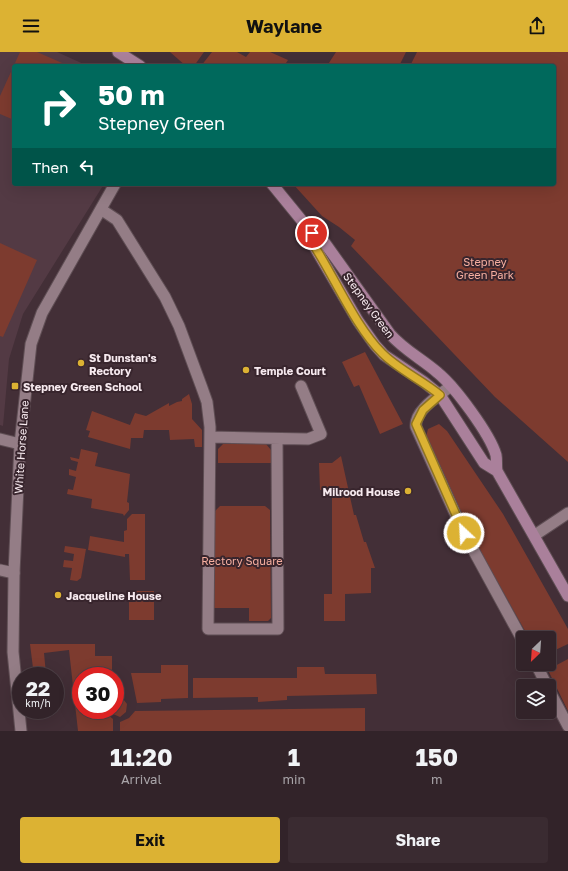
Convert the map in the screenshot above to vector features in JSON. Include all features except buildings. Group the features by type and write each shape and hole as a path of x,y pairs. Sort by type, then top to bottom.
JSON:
{"main road":[{"path":"118,52 137,64"},
{"name":"Stepney Green","path":"274,186 312,233 322,238 379,320 400,346 438,372 451,386 481,426 496,455 497,471 535,535 568,596"},
{"name":"Stepney Green","path":"312,233 313,244 358,321 375,345 384,355 424,382 440,395 484,463 497,471"}],"street":[{"name":"White Horse Lane","path":"21,731 13,652 14,573 20,444 30,351 36,328 53,293 115,186"},
{"path":"102,210 117,220 165,297 179,326 207,402 210,437 208,628 278,629 277,439"},
{"path":"210,437 308,439 321,434 300,386"},
{"path":"451,386 423,410 416,422 416,427 464,533 518,631"},
{"path":"0,439 20,444"},
{"path":"535,535 568,513"},
{"path":"0,570 14,573"},
{"path":"556,703 568,726"}],"shaded area":[{"path":"0,52 57,52 84,64 12,64 12,186 103,186 23,314 9,359 3,426 0,425"}],"green space":[{"path":"20,52 37,52 64,64 15,64"},
{"path":"170,52 204,52 195,64 184,64"},
{"path":"212,52 237,52 246,57 250,52 270,52 288,60 285,64 203,64"},
{"path":"336,52 406,52 400,64 328,64"},
{"name":"Stepney Green Park","path":"417,52 568,52 568,462 495,397 351,246 355,240 322,216 295,186 556,186 556,64 411,64"},
{"path":"12,70 12,119 0,114 0,96"},
{"path":"0,243 37,260 3,337 0,336"},
{"path":"365,352 403,424 380,434 359,385 354,387 342,362"},
{"path":"189,394 192,404 192,419 202,430 202,447 195,447 194,439 170,440 169,430 144,430 143,438 131,438 130,449 88,437 90,431 86,430 92,411 130,425 135,413 146,416 169,403 169,406 182,401 182,399"},
{"path":"439,424 447,431 503,514 568,629 568,644 556,650 556,631 525,631 469,531 426,437 428,429"},
{"path":"223,444 266,444 271,450 271,463 218,463 218,449"},
{"path":"81,449 98,453 95,466 130,474 127,502 129,503 129,510 124,516 123,514 91,508 92,499 67,494 68,489 73,490 76,477 69,475 69,469 76,471 78,462 71,460 70,457 79,459"},
{"path":"341,456 354,515 356,515 364,542 366,542 375,568 371,568 371,593 345,594 345,621 324,621 324,594 332,594 332,490 320,490 319,463 332,463"},
{"name":"Rectory Square","path":"220,506 265,506 270,510 271,618 268,621 249,621 249,608 214,608 214,512"},
{"path":"132,514 145,514 145,580 130,580 129,554 125,554 125,557 88,550 90,536 124,542 124,531 127,530 127,519"},
{"path":"65,546 86,549 81,578 77,581 70,580 72,568 63,567 64,560 73,561 74,554 64,552"},
{"path":"129,591 154,591 154,620 129,620"},
{"path":"30,644 95,644 95,656 112,656 112,667 72,667 72,677 69,650 44,653 45,667 33,667"},
{"path":"568,659 568,711 556,686 556,679 552,679 549,672 556,671 556,665"},
{"path":"161,665 188,665 188,698 161,699 161,702 137,703 131,673 161,673"},
{"path":"297,667 324,667 325,674 376,674 377,694 287,696 287,700 258,702 258,697 193,698 193,678 297,678"},
{"path":"124,700 127,704 126,712 124,714"},
{"path":"365,708 365,731 120,731 120,722 129,718 135,711"},
{"path":"77,719 113,719 113,731 78,731"}],"place":[{"name":"St Dunstan's Rectory","path":"81,363"},
{"name":"Temple Court","path":"246,370"},
{"name":"Stepney Green School","path":"15,386"},
{"name":"Milrood House","path":"408,491"},
{"name":"Jacqueline House","path":"58,595"}],"route":[{"path":"312,233 313,244 358,321 375,345 384,355 424,382 440,395 418,416 416,427 464,533"}]}
